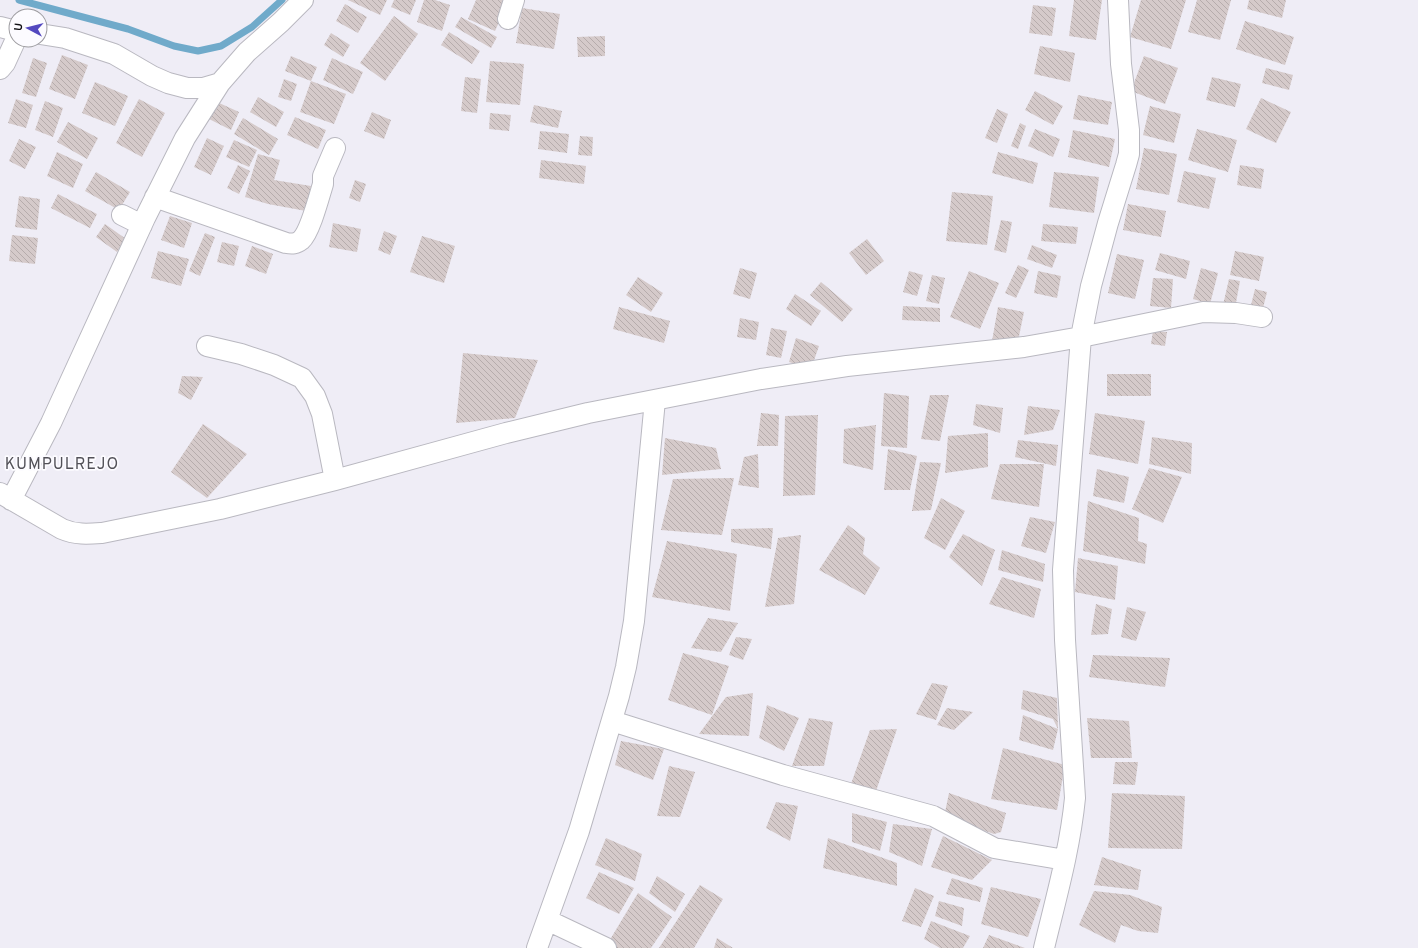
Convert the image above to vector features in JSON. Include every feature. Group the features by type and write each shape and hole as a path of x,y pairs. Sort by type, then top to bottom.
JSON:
{"street":[{"path":"303,0 247,52 220,83 185,138 142,225 61,403 5,497 62,530 71,533 102,533 220,509 335,480 514,431 588,413 761,379 847,366 1024,346 1081,337 1203,312 1236,313 1262,317"},
{"path":"508,19 514,0"},
{"path":"1044,948 1073,823 1075,798 1065,640 1063,570 1081,337 1090,286 1129,154 1129,130 1120,64 1118,0"},
{"path":"48,35 65,38 114,54 152,76 168,83 187,88 202,88 220,83"},
{"path":"0,69 11,48"},
{"path":"156,197 286,243 294,244 300,241 307,232 323,184 323,176 335,148"},
{"path":"122,215 142,225"},
{"path":"207,346 241,354 274,365 302,378 315,396 322,414 335,480"},
{"path":"537,948 579,831 612,721 626,667 634,621 655,400"},
{"path":"612,721 784,775 933,816 994,848 1065,860"},
{"path":"547,920 606,948"}],"building":[{"path":"348,0 387,0 380,15"},
{"path":"394,0 416,0 410,15 391,7"},
{"path":"424,0 435,0 450,5 442,31 417,22"},
{"path":"476,0 509,0 495,31 468,19"},
{"path":"1074,0 1102,0 1096,40 1069,36"},
{"path":"1141,0 1186,0 1171,49 1130,37"},
{"path":"1197,0 1231,0 1220,40 1188,32"},
{"path":"1249,0 1286,0 1282,18 1247,9"},
{"path":"345,4 367,17 358,33 336,21"},
{"path":"1033,5 1056,8 1052,36 1029,33"},
{"path":"522,8 560,14 554,49 516,43"},
{"path":"394,16 418,34 385,81 360,63"},
{"path":"461,17 497,37 491,48 455,27"},
{"path":"1245,21 1294,37 1285,65 1236,49"},
{"path":"449,32 480,51 472,64 441,45"},
{"path":"331,33 350,45 343,57 324,45"},
{"path":"605,36 605,56 578,57 577,37"},
{"path":"1040,46 1075,53 1070,82 1034,74"},
{"path":"62,55 88,65 75,99 49,89"},
{"path":"291,56 317,67 311,81 285,71"},
{"path":"1144,56 1178,68 1165,104 1131,91"},
{"path":"33,58 47,63 36,97 22,93"},
{"path":"332,58 363,72 353,94 323,80"},
{"path":"490,61 524,64 520,105 486,102"},
{"path":"1266,68 1293,75 1289,90 1262,83"},
{"path":"465,77 481,79 477,113 461,111"},
{"path":"1212,77 1241,84 1235,107 1206,100"},
{"path":"284,79 297,84 291,101 278,97"},
{"path":"311,81 346,94 334,124 300,112"},
{"path":"95,82 128,96 115,126 82,113"},
{"path":"1035,91 1063,106 1053,125 1025,110"},
{"path":"1078,95 1112,102 1108,125 1073,119"},
{"path":"258,97 284,112 276,127 250,112"},
{"path":"1261,98 1291,112 1276,143 1246,129"},
{"path":"16,99 33,105 26,128 8,123"},
{"path":"139,99 165,113 142,157 116,143"},
{"path":"45,101 63,108 53,137 35,130"},
{"path":"217,102 239,112 231,130 209,119"},
{"path":"534,105 562,111 558,128 530,122"},
{"path":"1150,106 1181,114 1174,143 1143,135"},
{"path":"997,109 1008,114 997,143 985,138"},
{"path":"372,112 391,120 384,139 364,131"},
{"path":"490,113 511,115 509,131 489,129"},
{"path":"295,117 326,130 318,149 287,135"},
{"path":"243,118 278,139 269,155 234,134"},
{"path":"68,122 98,138 87,159 57,142"},
{"path":"1020,123 1026,126 1018,149 1011,146"},
{"path":"1035,129 1060,139 1053,157 1028,146"},
{"path":"1197,129 1237,140 1228,172 1188,160"},
{"path":"1073,130 1115,139 1109,167 1068,157"},
{"path":"540,131 569,134 567,153 538,149"},
{"path":"580,136 593,137 592,156 578,155"},
{"path":"207,138 224,146 211,175 194,167"},
{"path":"19,139 36,147 25,169 9,161"},
{"path":"234,140 257,150 249,167 226,157"},
{"path":"1144,148 1177,154 1169,195 1136,189"},
{"path":"57,152 83,164 73,188 47,176"},
{"path":"998,152 1038,163 1033,184 992,173"},
{"path":"258,154 280,160 274,180 311,186 306,211 268,204 245,197"},
{"path":"541,160 586,166 584,184 539,178"},
{"path":"238,165 250,171 239,194 227,188"},
{"path":"1240,165 1264,169 1261,189 1237,185"},
{"path":"1184,171 1216,178 1209,209 1177,202"},
{"path":"96,172 130,192 119,210 85,191"},
{"path":"1054,172 1099,177 1094,213 1049,207"},
{"path":"355,180 366,184 360,202 349,198"},
{"path":"952,192 993,196 987,245 946,241"},
{"path":"58,194 97,214 90,228 51,208"},
{"path":"19,196 40,199 37,230 15,227"},
{"path":"1128,204 1166,211 1161,237 1123,230"},
{"path":"170,216 192,223 184,248 161,240"},
{"path":"1001,220 1012,222 1006,253 994,250"},
{"path":"333,223 361,229 357,252 329,247"},
{"path":"105,224 126,239 117,252 96,237"},
{"path":"1043,224 1078,227 1076,244 1041,241"},
{"path":"384,231 397,236 390,255 378,250"},
{"path":"205,233 215,237 200,276 189,271"},
{"path":"12,235 38,238 35,264 9,261"},
{"path":"422,236 455,246 444,283 410,272"},
{"path":"867,239 884,261 866,275 849,253"},
{"path":"222,242 239,246 234,266 217,262"},
{"path":"1032,245 1057,255 1052,268 1027,259"},
{"path":"252,246 273,254 266,274 245,266"},
{"path":"158,251 189,259 181,286 151,278"},
{"path":"1235,251 1264,257 1259,281 1230,275"},
{"path":"1160,253 1190,261 1186,279 1155,270"},
{"path":"1117,254 1144,260 1135,299 1108,293"},
{"path":"1018,265 1029,270 1016,298 1005,293"},
{"path":"740,268 757,273 750,299 733,294"},
{"path":"1201,268 1218,273 1210,304 1193,299"},
{"path":"909,271 923,275 917,296 903,292"},
{"path":"969,271 999,283 980,329 950,317"},
{"path":"1038,271 1061,276 1057,298 1034,293"},
{"path":"932,275 945,278 939,304 926,301"},
{"path":"638,277 663,293 651,312 626,295"},
{"path":"1153,278 1173,279 1171,308 1150,306"},
{"path":"1229,279 1240,281 1235,308 1223,305"},
{"path":"821,282 853,309 842,322 810,295"},
{"path":"1255,289 1267,292 1263,308 1251,305"},
{"path":"795,294 821,311 811,326 786,309"},
{"path":"903,306 940,308 940,322 902,320"},
{"path":"619,307 670,321 664,343 613,329"},
{"path":"998,307 1024,312 1017,346 992,341"},
{"path":"740,318 759,322 756,340 737,337"},
{"path":"771,328 787,331 781,358 766,355"},
{"path":"1153,331 1167,332 1165,346 1151,344"},
{"path":"796,338 819,346 811,369 789,362"},
{"path":"463,353 538,360 515,418 456,423"},
{"path":"1107,374 1151,374 1151,396 1107,396"},
{"path":"182,376 203,377 191,400 178,393"},
{"path":"884,393 909,396 907,448 881,446"},
{"path":"930,395 949,395 940,441 921,439"},
{"path":"976,404 1003,408 1000,433 973,425"},
{"path":"1028,406 1060,410 1053,430 1024,435"},
{"path":"761,413 779,415 778,446 757,446"},
{"path":"1095,413 1145,421 1138,464 1089,454"},
{"path":"818,415 815,495 783,496 785,416"},
{"path":"203,424 247,454 207,498 171,472"},
{"path":"876,425 873,470 843,463 844,429"},
{"path":"988,433 988,467 945,473 948,436"},
{"path":"1152,437 1192,443 1191,474 1149,464"},
{"path":"665,438 716,448 721,469 662,475"},
{"path":"1018,440 1058,445 1056,466 1015,457"},
{"path":"888,449 917,456 910,490 884,490"},
{"path":"758,454 759,488 738,485 744,457"},
{"path":"920,462 941,463 931,510 912,511"},
{"path":"1000,464 1044,464 1039,507 991,499"},
{"path":"1149,468 1182,477 1163,523 1132,509"},
{"path":"1097,469 1129,477 1124,503 1093,496"},
{"path":"734,478 722,535 661,530 673,479"},
{"path":"941,498 965,511 945,550 924,538"},
{"path":"1088,501 1139,518 1138,541 1147,544 1145,564 1083,551"},
{"path":"1030,517 1055,522 1046,553 1021,546"},
{"path":"848,525 865,538 863,554 880,568 865,595 819,570"},
{"path":"773,528 771,549 731,542 731,529"},
{"path":"963,534 995,550 982,586 949,557"},
{"path":"801,535 794,604 765,607 778,538"},
{"path":"667,541 737,554 730,611 652,597"},
{"path":"1002,550 1045,564 1043,582 998,570"},
{"path":"1078,558 1118,566 1115,600 1075,592"},
{"path":"1002,577 1041,589 1034,618 989,604"},
{"path":"1096,604 1112,609 1108,634 1091,635"},
{"path":"1127,607 1146,612 1136,641 1121,637"},
{"path":"708,618 738,623 721,652 691,648"},
{"path":"736,637 752,639 743,660 729,655"},
{"path":"683,653 729,666 712,715 668,700"},
{"path":"1093,655 1170,658 1165,687 1089,677"},
{"path":"932,683 948,686 936,720 916,714"},
{"path":"1023,690 1057,698 1058,729 1053,719 1021,709"},
{"path":"753,693 749,736 699,734 726,697"},
{"path":"767,705 799,718 784,751 759,738"},
{"path":"947,708 973,712 954,730 937,725"},
{"path":"1023,715 1058,729 1053,750 1019,740"},
{"path":"809,718 833,722 824,766 792,766"},
{"path":"1087,718 1129,721 1132,758 1091,758"},
{"path":"897,729 875,794 851,784 870,730"},
{"path":"621,741 664,749 653,780 615,765"},
{"path":"1003,748 1065,765 1057,810 991,799"},
{"path":"1115,762 1138,762 1135,785 1113,784"},
{"path":"669,766 695,772 680,817 657,816"},
{"path":"949,793 1006,813 1001,832 994,834 944,817"},
{"path":"1112,793 1185,796 1182,849 1108,848"},
{"path":"776,802 798,806 790,841 766,828"},
{"path":"852,813 887,822 880,851 852,842"},
{"path":"893,824 932,829 922,866 889,852"},
{"path":"943,836 992,860 972,880 931,867"},
{"path":"606,838 642,854 635,881 595,865"},
{"path":"828,838 897,863 897,886 823,868"},
{"path":"1102,857 1141,870 1138,890 1094,885"},
{"path":"599,872 634,888 619,914 586,898"},
{"path":"657,876 685,894 675,912 649,893"},
{"path":"952,878 983,888 980,902 946,894"},
{"path":"700,885 723,899 694,948 659,948"},
{"path":"991,887 1041,899 1028,937 981,924"},
{"path":"915,888 934,896 921,927 902,921"},
{"path":"1094,891 1130,895 1162,907 1158,933 1138,931 1121,925 1115,943 1079,925"},
{"path":"638,893 672,917 651,948 617,948 608,943"},
{"path":"939,901 964,908 962,926 935,916"},
{"path":"931,921 970,936 963,948 940,948 924,939"},
{"path":"989,935 1025,948 983,948"},
{"path":"717,938 733,948 714,948"}],"waterway":[{"path":"19,0 128,29 174,46 198,51 221,46 252,27 282,0"}],"district":[{"name":"KUMPULREJO","path":"62,465"}]}
